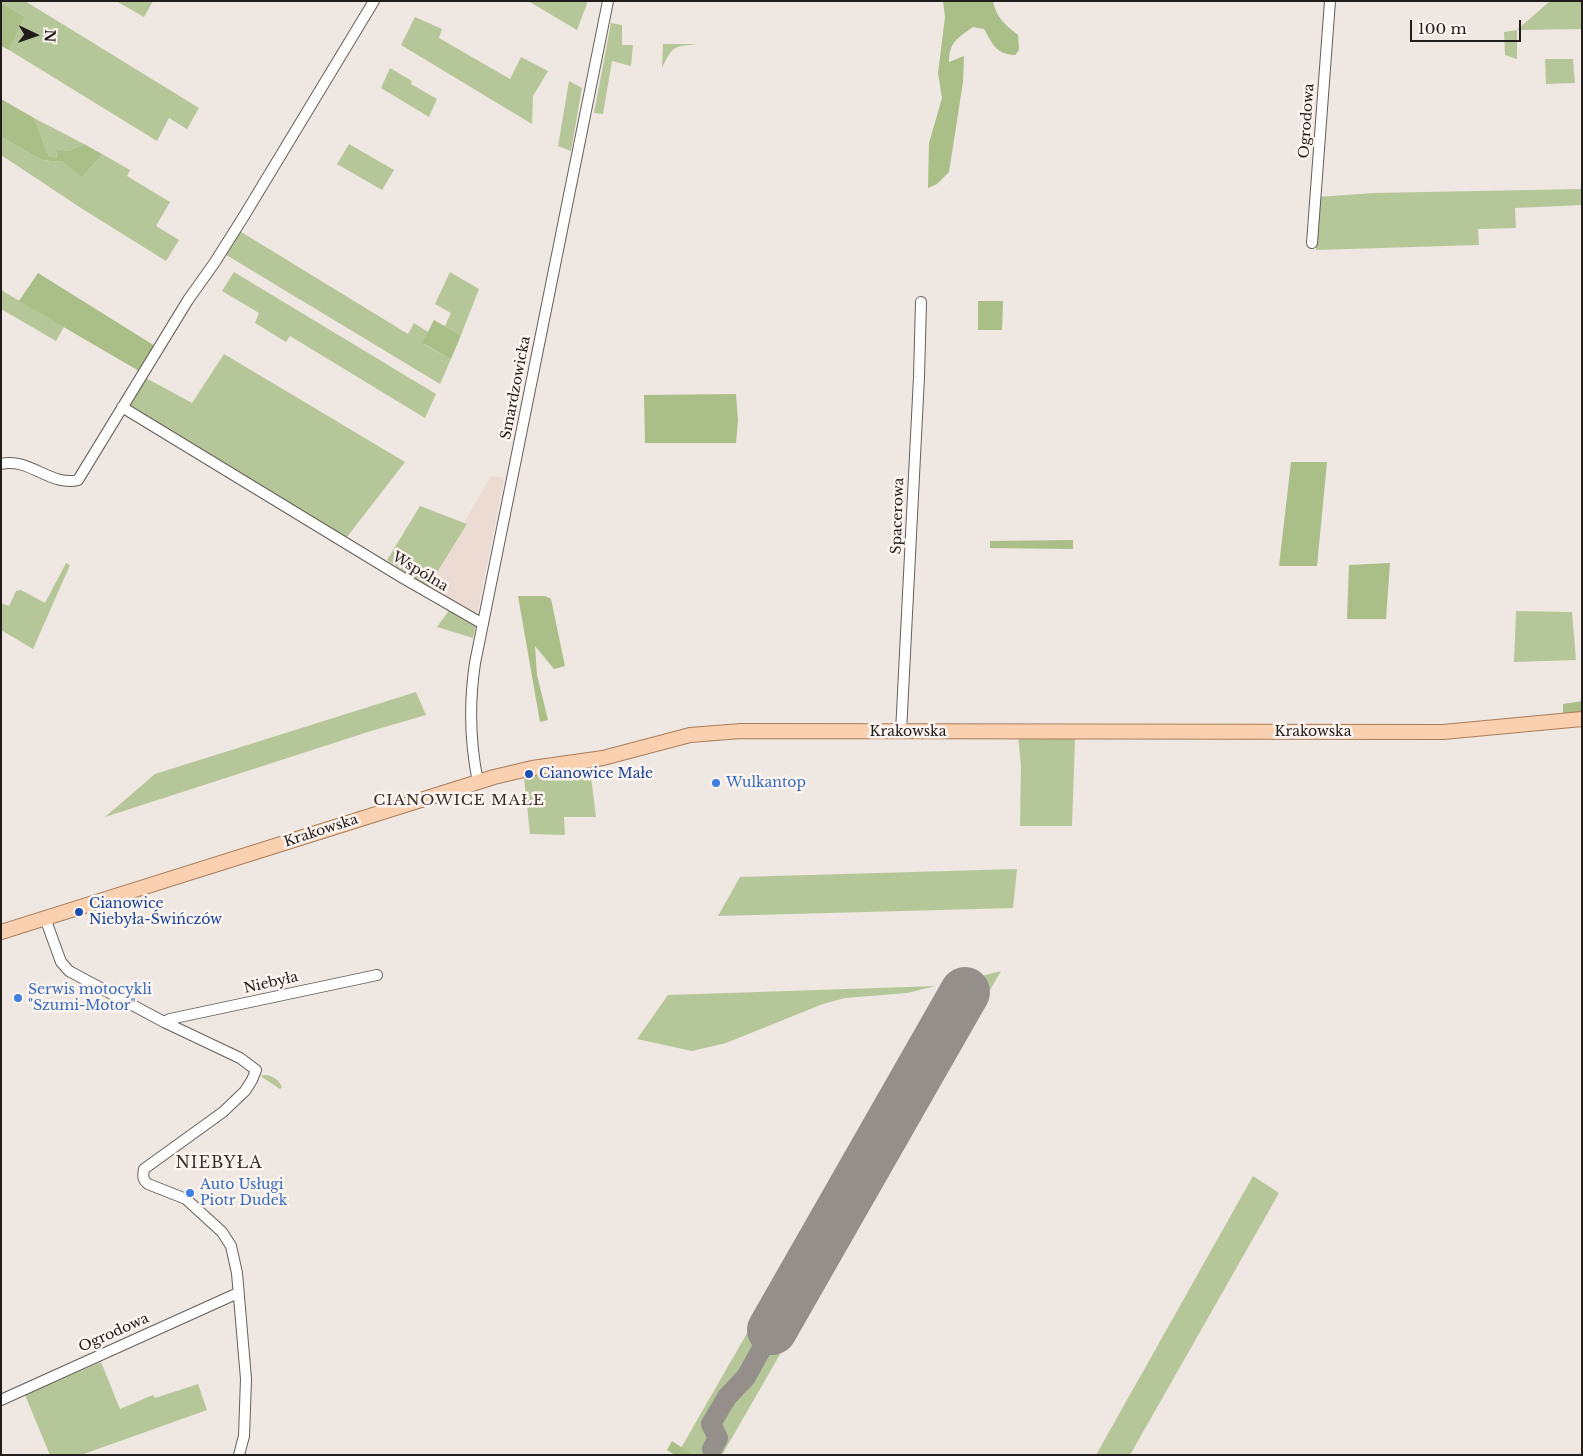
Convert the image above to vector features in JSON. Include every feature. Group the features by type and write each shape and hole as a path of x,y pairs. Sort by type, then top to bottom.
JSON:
{"main road":[{"name":"Krakowska","path":"45,918 478,782 523,770 603,758 690,736 741,731 1443,732 1582,719"},
{"path":"1,932 45,918"}],"street":[{"path":"1,464 11,462 26,465 63,482 78,480 188,300 244,216 374,1"},
{"name":"Smardzowicka","path":"478,782 471,734 471,700 474,668 608,1"},
{"name":"Ogrodowa","path":"1312,242 1330,1"},
{"name":"Spacerowa","path":"901,732 921,302"},
{"name":"Wspólna","path":"122,407 403,578 483,624"},
{"path":"45,918 61,962 66,968 103,991 240,1058 256,1070 245,1091 222,1112 144,1169 142,1176 148,1184 186,1200 222,1232 231,1246 237,1273 246,1379 244,1436 239,1455"},
{"name":"Niebyła","path":"167,1021 373,974 377,975"},
{"name":"Ogrodowa","path":"1,1400 238,1293"}],"shaded area":[{"path":"491,476 504,478 477,615 428,587 467,525 464,523"}],"green space":[{"path":"1,1 25,1 199,108 187,129 169,118 157,141 9,50 25,17 1,3"},
{"path":"116,1 153,1 144,17"},
{"path":"528,1 588,1 577,30"},
{"path":"943,1 993,1 996,12 1009,28 1018,35 1019,50 1015,55 1003,53 992,44 984,29 973,27 955,41 949,55 949,62 964,56 963,82 949,172 937,184 928,188 929,143 942,98 938,73 945,17"},
{"path":"1550,1 1582,1 1582,29 1517,30"},
{"path":"1,3 25,17 9,50 1,46"},
{"path":"415,17 442,29 439,38 510,79 521,57 548,71 533,96 532,124 401,45"},
{"path":"611,23 622,25 622,45 633,45 631,66 612,61 603,114 594,113"},
{"path":"1517,30 1517,59 1505,55 1504,32"},
{"path":"663,44 698,44 675,48 662,68"},
{"path":"1545,59 1573,59 1575,83 1546,84"},
{"path":"390,68 412,81 411,84 437,99 429,117 381,88"},
{"path":"569,81 582,88 571,151 558,146"},
{"path":"1,99 34,118 49,156 57,158 56,149 69,151 84,144 102,154 82,178 63,162 42,160 1,137"},
{"path":"34,118 84,144 69,151 56,149 57,158 49,156"},
{"path":"1,137 42,160 63,162 82,178 102,154 130,170 127,176 170,202 156,226 179,240 166,261 1,155"},
{"path":"349,144 394,170 382,190 337,164"},
{"path":"1582,189 1582,205 1515,208 1516,228 1478,229 1479,245 1316,250 1317,197 1374,193"},
{"path":"238,230 408,334 414,323 428,332 423,344 451,359 440,384 223,253"},
{"path":"234,272 436,394 425,418 290,336 286,342 255,323 259,313 222,291"},
{"path":"450,272 479,289 461,335 445,326 451,313 435,304"},
{"path":"38,273 155,346 139,371 19,301"},
{"path":"1,290 64,327 56,341 1,309"},
{"path":"978,301 1003,301 1002,330 978,330"},
{"path":"434,320 461,335 451,359 422,343"},
{"path":"224,354 405,462 347,537 127,407 144,377 192,403"},
{"path":"736,394 738,420 736,443 645,443 644,395"},
{"path":"1291,462 1327,462 1317,566 1279,566"},
{"path":"420,506 467,524 428,587 387,560"},
{"path":"1073,540 1073,549 990,548 990,541"},
{"path":"66,563 70,565 33,649 1,630 1,603 9,606 16,591 21,590 45,603"},
{"path":"1390,563 1386,619 1347,619 1349,565"},
{"path":"518,596 545,596 551,599 565,666 554,669 535,646 537,675 548,720 540,722"},
{"path":"450,609 476,624 473,638 437,627"},
{"path":"1516,611 1572,612 1576,660 1514,662"},
{"path":"416,692 426,715 105,817 155,774"},
{"path":"1582,701 1582,713 1563,715 1563,704"},
{"path":"1018,735 1075,739 1072,826 1020,826 1021,766"},
{"path":"590,769 596,817 564,817 565,835 530,834 524,777"},
{"path":"1017,869 1013,908 718,916 740,877"},
{"path":"1001,971 722,1455 693,1455 681,1448 948,984"},
{"path":"936,986 907,993 845,998 823,1004 726,1043 692,1051 637,1039 668,995"},
{"path":"262,1075 274,1078 282,1087 280,1089 262,1077"},
{"path":"1253,1176 1279,1193 1130,1455 1096,1455"},
{"path":"101,1362 120,1409 153,1395 155,1398 198,1384 207,1410 81,1455 50,1455 25,1395"},
{"path":"672,1441 693,1455 675,1455 667,1450"}],"taxiway":[{"path":"712,1449 718,1438 711,1424 727,1397 746,1377 772,1330"}],"runway":[{"path":"772,1330 965,992"}],"place":[{"name":"Cianowice Małe","path":"529,774"},
{"name":"Wulkantop","path":"716,783"},
{"name":"Cianowice Niebyła-Świńczów","path":"79,912"},
{"name":"Serwis motocykli \"Szumi-Motor\"","path":"18,998"},
{"name":"Auto Usługi Piotr Dudek","path":"190,1193"}],"district":[{"name":"CIANOWICE MAŁE","path":"459,801"},
{"name":"NIEBYŁA","path":"219,1163"}]}
